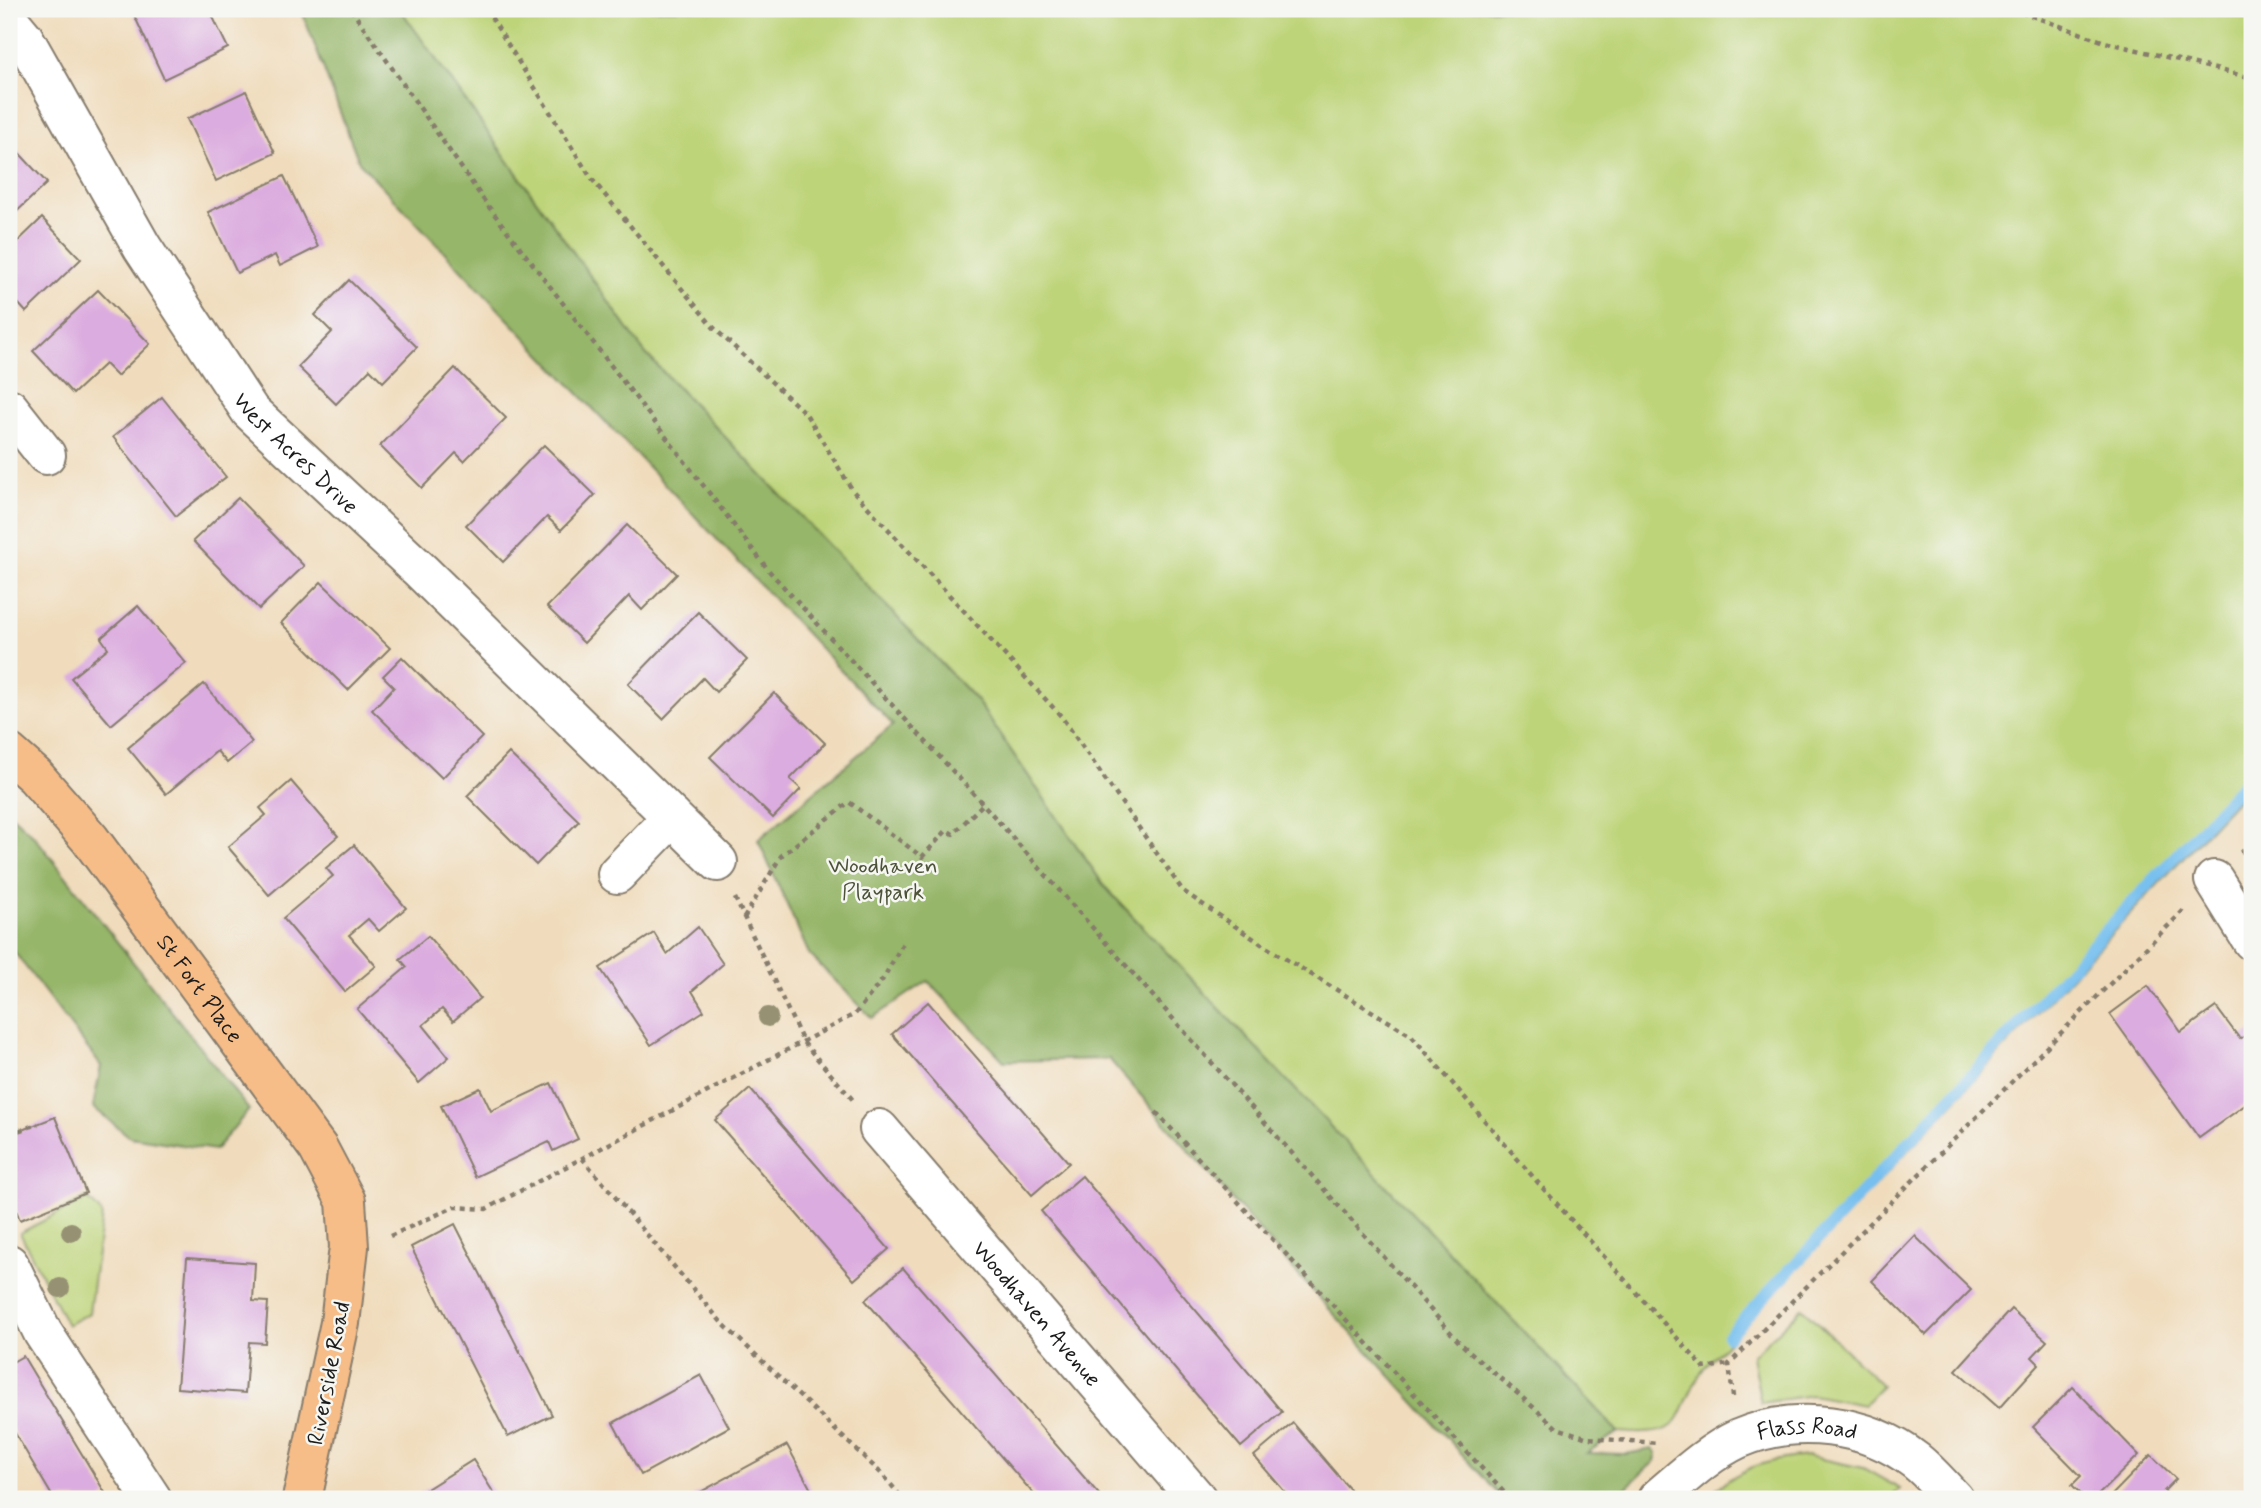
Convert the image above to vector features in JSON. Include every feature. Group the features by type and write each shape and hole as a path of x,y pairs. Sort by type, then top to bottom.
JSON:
{"main road":[{"name":"St Fort Place","path":"9,753 35,776 90,839 318,1148 366,1243"},
{"name":"Riverside Road","path":"302,1499 340,1323 366,1243"}],"street":[{"name":"West Acres Drive","path":"9,20 24,38 142,247 250,411 421,571 718,862"},
{"path":"9,408 47,455"},
{"path":"617,874 671,817"},
{"path":"2214,880 2252,942"},
{"name":"Woodhaven Avenue","path":"879,1129 1197,1499"},
{"path":"9,1264 43,1333 152,1499"},
{"name":"Flass Road","path":"1657,1499 1708,1457 1737,1440 1792,1425 1835,1427 1857,1433 1915,1461 1954,1499"}],"path":[{"path":"351,9 488,206 770,572 983,804 1460,1343 1557,1428 1588,1438 1656,1442 1663,1446"},
{"path":"486,9 591,178 714,328 806,414 853,491 1061,716 1183,891 1266,947 1411,1035 1704,1368 1730,1364 2252,842"},
{"path":"2012,9 2105,42 2252,78"},
{"path":"744,918 782,856 849,802 922,857 947,831 953,834 983,804"},
{"path":"718,862 803,1042 879,1129"},
{"path":"366,1243 454,1207 485,1209 855,1014 883,979 903,943"},
{"path":"1156,1112 1510,1499"},
{"path":"9,1134 38,1124"},
{"path":"582,1158 722,1323 883,1475 903,1499"},
{"path":"1730,1364 1737,1440"}],"green space":[{"name":"Woodhaven Playpark","path":"301,9 400,9 645,353 976,700 1105,887 1618,1432 1587,1453 1626,1454 1652,1449 1657,1453 1655,1461 1614,1499 1503,1499 1292,1268 1109,1059 1004,1061 928,981 872,1018 809,954 758,840 893,725 359,162"},
{"path":"400,9 2252,9 2252,784 1704,1368 1676,1421 1669,1428 1658,1432 1618,1432 1105,887 976,700 645,353"},
{"path":"9,813 35,837 249,1110 215,1150 130,1137 93,1107 101,1066 9,945"},
{"path":"87,1198 102,1214 89,1313 67,1325 20,1233"},
{"path":"1802,1308 1882,1385 1864,1405 1812,1395 1761,1403 1752,1356"},
{"path":"1808,1456 1863,1468 1900,1489 1890,1499 1704,1499 1752,1467"}],"building":[{"path":"147,9 209,9 228,48 164,79 134,15"},
{"path":"246,91 275,153 216,181 187,119"},
{"path":"9,142 47,183 12,216 9,213"},
{"path":"284,176 318,247 280,266 275,255 237,273 208,212"},
{"path":"42,218 81,259 26,312 9,293 9,250"},
{"path":"349,280 417,347 383,382 370,369 336,404 298,367 332,332 315,315"},
{"path":"98,290 150,344 117,376 105,364 73,394 33,351"},
{"path":"455,368 506,418 464,461 456,453 422,488 380,446"},
{"path":"162,397 226,477 176,516 113,437"},
{"path":"544,445 595,495 561,530 547,517 503,562 466,525"},
{"path":"238,498 304,566 259,609 193,541"},
{"path":"627,525 677,574 642,610 629,596 584,643 547,607"},
{"path":"321,582 390,648 348,690 281,623"},
{"path":"138,606 186,663 111,725 71,678 108,648 101,638"},
{"path":"698,612 747,660 716,692 703,678 663,719 628,684"},
{"path":"402,657 482,737 442,778 372,710 394,687 383,676"},
{"path":"204,684 252,742 227,763 217,751 166,794 128,748"},
{"path":"774,693 825,743 790,779 801,789 773,818 710,757"},
{"path":"509,753 579,821 536,865 467,796"},
{"path":"291,781 338,836 269,895 228,847 266,815 260,808"},
{"path":"354,845 406,908 379,931 368,919 349,935 376,966 345,992 283,918 333,876 326,868"},
{"path":"698,927 723,964 692,991 704,1011 651,1045 600,968 654,933 667,954"},
{"path":"428,936 480,998 453,1021 442,1009 423,1025 449,1057 419,1083 357,1009 407,967 400,959"},
{"path":"2148,986 2181,1032 2216,1007 2240,1039 2252,1031 2252,1100 2199,1138 2110,1014"},
{"path":"928,1002 1069,1163 1032,1195 892,1034"},
{"path":"551,1083 578,1139 553,1151 549,1142 475,1177 441,1106 480,1088 491,1111"},
{"path":"750,1089 889,1249 854,1280 715,1120"},
{"path":"55,1117 86,1193 20,1220 9,1192 9,1135"},
{"path":"1082,1176 1282,1412 1241,1447 1041,1211"},
{"path":"455,1224 552,1415 508,1437 411,1247"},
{"path":"1915,1236 1971,1290 1926,1335 1872,1281"},
{"path":"187,1258 255,1263 253,1301 268,1302 265,1343 249,1342 245,1393 177,1388"},
{"path":"903,1268 1103,1499 1038,1499 865,1300"},
{"path":"2011,1309 2047,1341 2032,1357 2039,1364 1999,1408 1956,1370"},
{"path":"23,1356 107,1496 102,1499 54,1499 9,1423 9,1364"},
{"path":"701,1375 729,1427 641,1475 613,1423"},
{"path":"2073,1387 2139,1455 2094,1499 2086,1499 2072,1485 2081,1476 2033,1427"},
{"path":"1293,1423 1358,1499 1291,1499 1254,1456"},
{"path":"787,1445 815,1497 695,1499 693,1496"},
{"path":"2151,1455 2176,1479 2164,1491 2173,1499 2108,1499"},
{"path":"473,1460 495,1495 488,1499 411,1499"}],"waterway":[{"path":"1728,1336 2252,774"}]}
